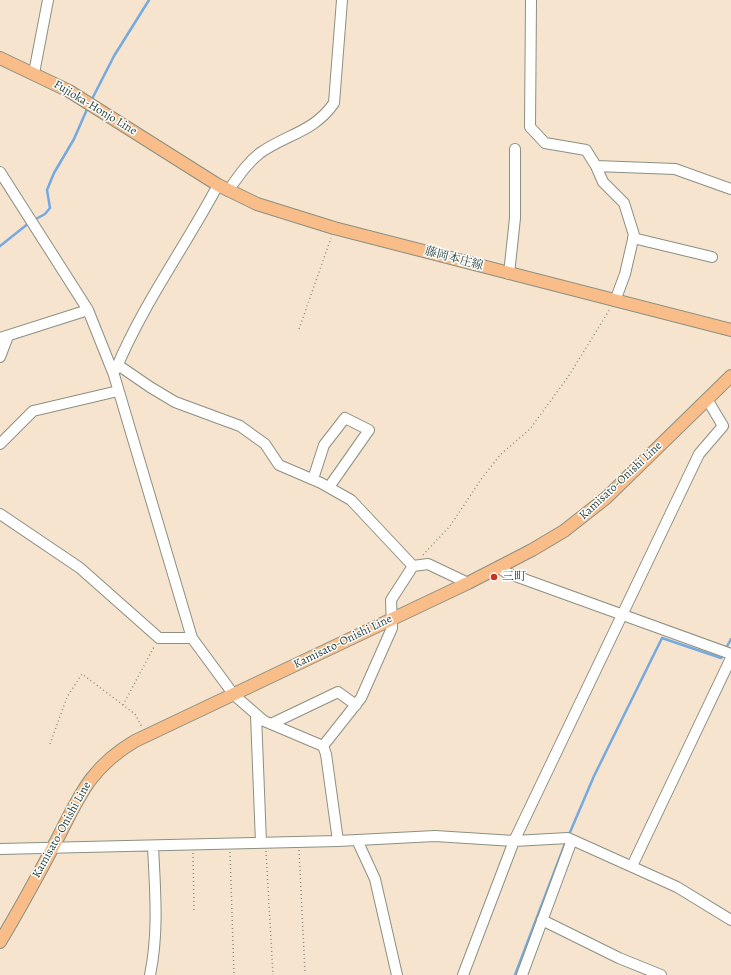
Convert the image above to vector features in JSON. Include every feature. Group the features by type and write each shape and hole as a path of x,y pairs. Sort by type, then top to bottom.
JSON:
{"main road":[{"name":"Fujioka-Honjo Line","path":"0,58 34,73 76,95 223,188"},
{"name":"藤岡本庄線","path":"223,188 257,204 334,228 731,330"},
{"name":"Kamisato-Onishi Line","path":"0,942 53,848 80,794 96,771 120,750 147,735 499,568 549,541 581,519 606,498 731,376"}],"street":[{"path":"34,73 48,0"},
{"path":"114,375 130,334 202,216 223,188 261,153 314,125 334,104 342,0"},
{"path":"531,0 530,127 545,143 586,150 596,166 603,182 624,203 634,235 625,274 615,301"},
{"path":"509,274 515,218 515,149"},
{"path":"596,166 675,169 731,189"},
{"path":"0,172 4,187 88,310 114,375 192,638 234,695 256,715 271,724 323,746 326,754 338,841"},
{"path":"633,238 712,257"},
{"path":"0,357 4,337 88,310"},
{"path":"118,364 150,387 175,402 240,426 266,444 279,465 313,479 351,500 413,566"},
{"path":"0,444 33,411 118,391"},
{"path":"463,975 514,841 699,454 727,428 707,400"},
{"path":"313,479 324,445 345,418 369,430 329,487"},
{"path":"0,514 80,568 159,638 192,638"},
{"path":"323,746 361,698 389,638 392,628 391,600 413,566 428,564 468,583"},
{"path":"499,568 507,573 731,654"},
{"path":"632,866 731,658"},
{"path":"271,724 338,692 356,705"},
{"path":"256,715 263,843"},
{"path":"0,849 338,841 435,836 514,841 568,838 677,887 731,920"},
{"path":"357,840 375,879 397,975"},
{"path":"522,975 572,840"},
{"path":"150,975 154,957 157,913 153,846"},
{"path":"542,920 619,958 661,975"}],"path":[{"path":"299,329 334,228"},
{"path":"413,566 450,526 482,478 501,454 530,429 568,377 615,301"},
{"path":"123,705 159,638"},
{"path":"50,744 68,696 82,674 135,714 147,735"},
{"path":"299,842 305,972"},
{"path":"263,843 273,975"},
{"path":"230,844 234,975"},
{"path":"192,845 194,913"}],"waterway":[{"path":"91,101 114,56 149,0"},
{"path":"34,220 45,214 50,208 47,190 54,173 74,139 88,107"},
{"path":"0,246 29,223"},
{"path":"568,837 594,776 662,638 721,658 723,655"},
{"path":"725,650 731,639"},
{"path":"515,975 566,841"}],"place":[{"name":"三町","path":"494,577"}]}
